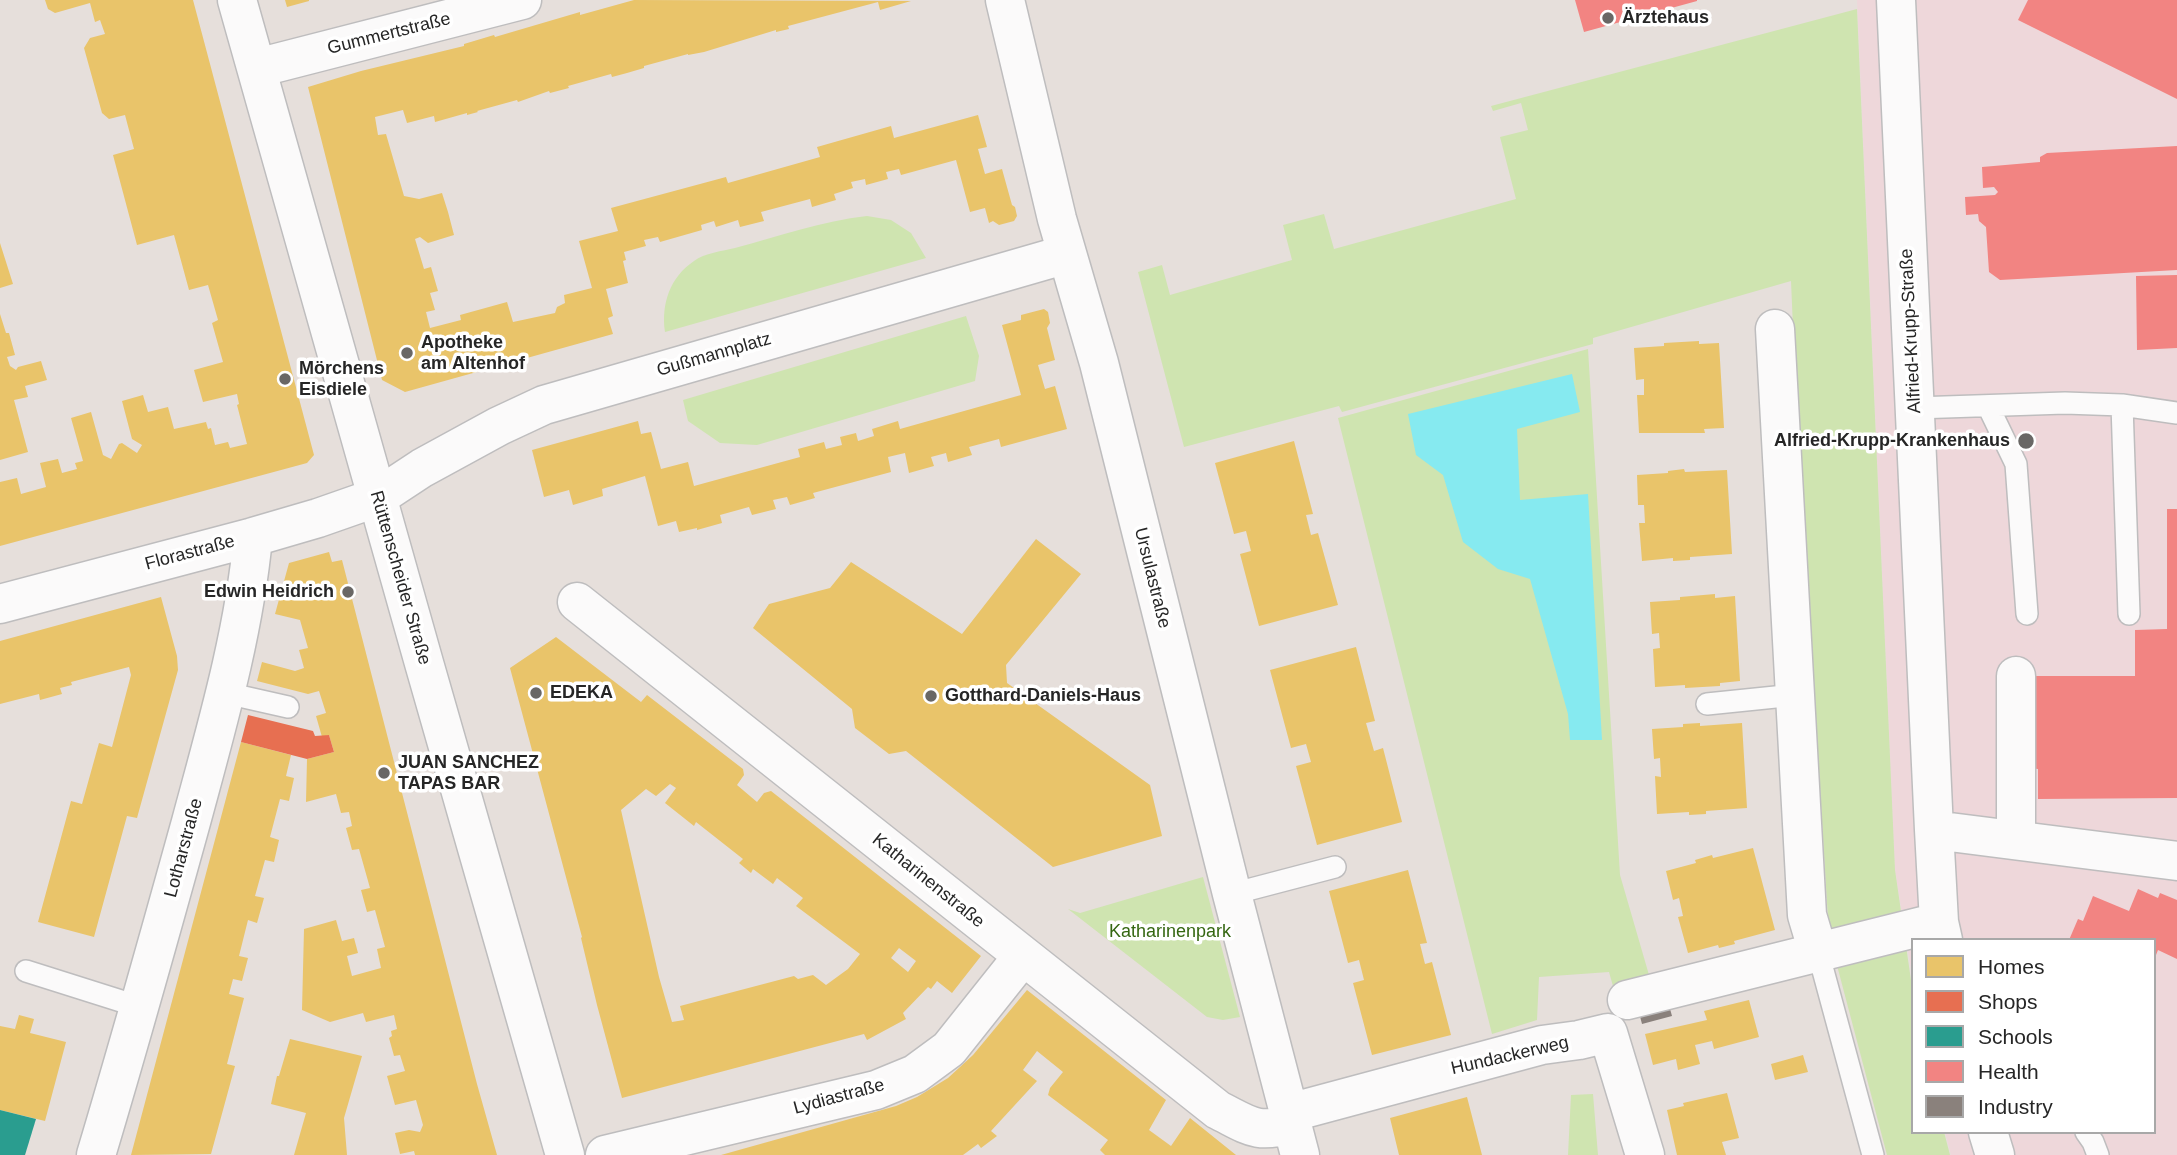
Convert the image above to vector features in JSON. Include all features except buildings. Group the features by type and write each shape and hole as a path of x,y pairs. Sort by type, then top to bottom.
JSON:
{"street":[{"name":"Rüttenscheider Straße","path":"237,0 565,1155"},
{"name":"Gummertstraße","path":"257,68 522,0"},
{"name":"Ursulastraße","path":"1005,0 1067,254 1099,363 1294,1131"},
{"name":"Alfried-Krupp-Straße","path":"1896,0 1934,830 1941,931"},
{"name":"Gußmannplatz","path":"378,497 422,468 544,405 1067,254"},
{"path":"1775,329 1807,915 1818,952"},
{"name":"Florastraße","path":"0,604 253,537 378,497"},
{"name":"Lotharstraße","path":"96,1155 140,1007 226,693 250,572 253,537"},
{"name":"Katharinenstraße","path":"577,602 1219,1110 1250,1126 1294,1131"},
{"path":"2016,676 2016,840"},
{"path":"1934,830 2177,861"},
{"path":"1627,1000 1818,952 1941,931"},
{"name":"Lydiastraße","path":"605,1155 876,1090 915,1074 949,1049 1023,956"},
{"name":"Hundackerweg","path":"1294,1131 1542,1045 1608,1033 1645,1155"},
{"path":"1989,1134 1995,1155"}],"lane":[{"path":"1915,408 2065,403 2122,405 2177,413"},
{"path":"2122,405 2129,614"},
{"path":"1988,406 2016,464 2027,614"},
{"path":"226,693 288,707"},
{"path":"1707,704 1795,695"},
{"path":"1232,894 1335,867"},
{"path":"1818,952 1873,1155"},
{"path":"26,971 140,1007"},
{"path":"2087,1134 2098,1155"}],"shaded area":[{"name":"Alfried-Krupp-Krankenhaus","path":"1857,0 2177,0 2177,1155 1951,1155 1946,1134 2156,1134 2156,938 1911,938 1911,969 1895,870"}],"green space":[{"path":"1857,9 1895,870 1911,980 1911,1134 1945,1134 1950,1155 1887,1155 1829,935 1791,281 1593,338 1593,344 1342,412 1339,406 1184,447 1138,272 1162,265 1170,295 1292,260 1283,225 1324,214 1334,249 1516,199 1500,137 1528,130 1521,103 1493,111 1491,106"},
{"path":"867,216 891,220 911,233 926,258 665,332 664,311 673,283 686,267 698,258 817,225"},
{"path":"966,316 979,356 975,381 757,445 720,443 688,421 683,400"},
{"path":"1588,349 1620,875 1649,975 1613,986 1609,972 1539,977 1537,1020 1492,1034 1338,418"},
{"name":"Katharinenpark","path":"1203,877 1240,1017 1223,1020 1207,1017 1068,909 1080,913"},
{"path":"1593,1094 1598,1155 1568,1155 1571,1095"}],"water":[{"path":"1572,374 1580,412 1517,429 1520,500 1588,494 1602,740 1570,740 1568,714 1530,579 1498,569 1463,542 1443,475 1416,455 1408,414"}],"place":[{"name":"Ärztehaus","path":"1608,18"},
{"name":"Apotheke am Altenhof","path":"407,353"},
{"name":"Mörchens Eisdiele","path":"285,379"},
{"name":"Alfried-Krupp-Krankenhaus","path":"2026,441"},
{"name":"Edwin Heidrich","path":"348,592"},
{"name":"EDEKA","path":"536,693"},
{"name":"Gotthard-Daniels-Haus","path":"931,696"},
{"name":"JUAN SANCHEZ TAPAS BAR","path":"384,773"}]}
